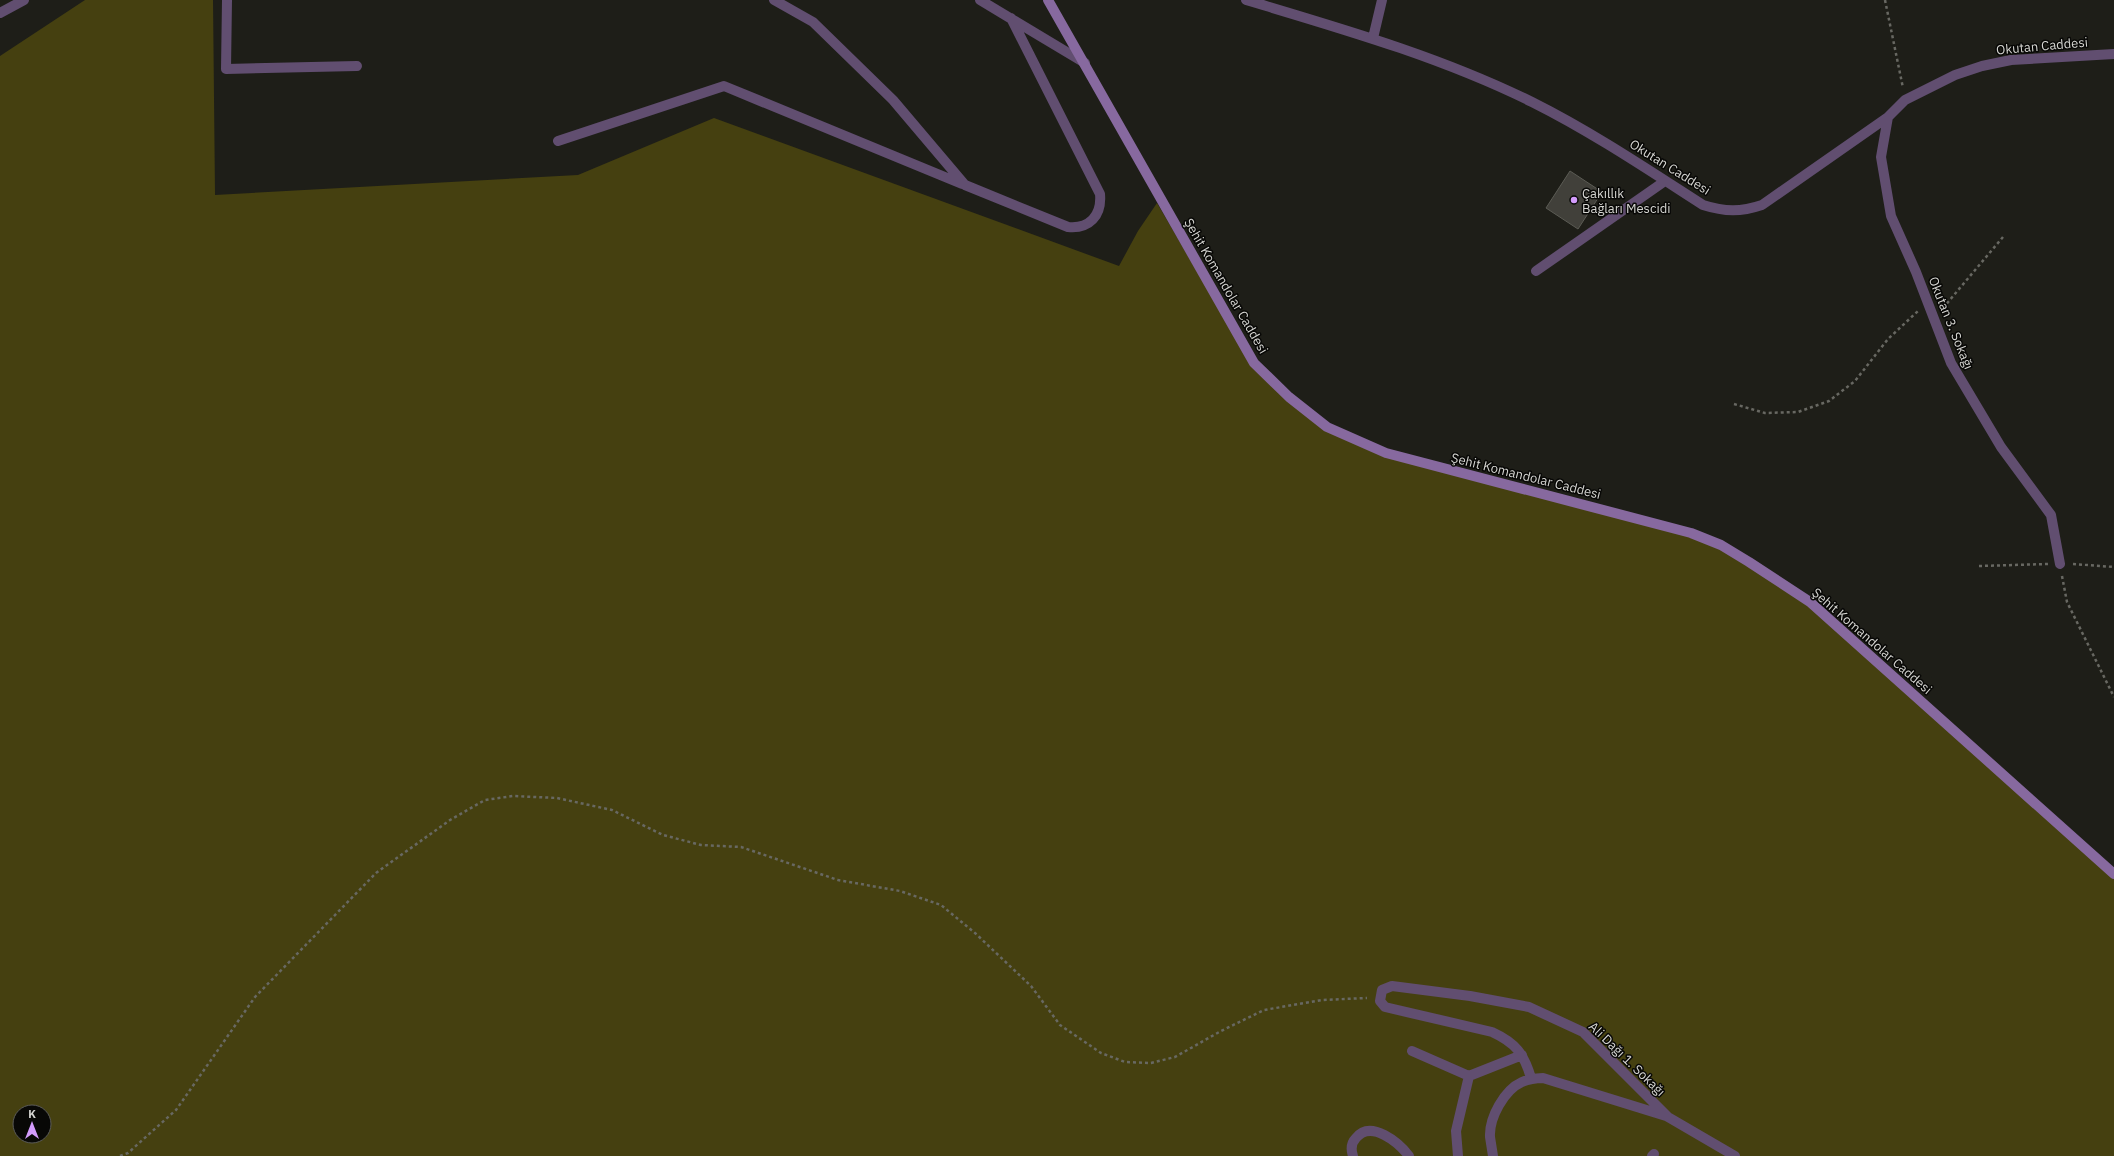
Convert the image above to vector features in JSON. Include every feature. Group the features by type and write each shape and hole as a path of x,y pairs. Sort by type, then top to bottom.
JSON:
{"main road":[{"name":"Şehit Komandolar Caddesi","path":"1048,0 1254,363 1289,397 1327,427 1386,453 1642,519 1691,533 1721,545 1810,602 2114,874"}],"street":[{"path":"0,14 24,0"},
{"path":"227,0 226,69 357,66"},
{"path":"774,0 813,22 893,100 965,185"},
{"path":"980,0 1085,63"},
{"name":"Okutan Caddesi","path":"1246,0 1373,38 1480,79 1531,102 1585,130 1703,205 1719,210 1734,211 1748,210 1762,205 1888,117 1906,100 1956,75 1982,66 2011,60 2114,54"},
{"path":"1373,38 1382,0"},
{"path":"558,141 724,86 1068,227 1077,228 1086,225 1094,220 1099,212 1101,203 1100,194 1011,18"},
{"name":"Okutan 3. Sokağı","path":"1888,117 1881,156 1891,216 1934,319 1950,363 2001,447 2051,515 2060,564"},
{"path":"1536,271 1665,181"},
{"name":"Ali Dağı 1. Sokağı","path":"1380,997 1382,990 1392,986 1470,996 1529,1007 1583,1032 1668,1116 1735,1156"},
{"path":"1380,997 1385,1007 1492,1032 1507,1039 1522,1055 1532,1078"},
{"path":"1412,1051 1468,1076 1522,1055"},
{"path":"1458,1156 1456,1131 1468,1076"},
{"path":"1493,1156 1490,1136 1494,1116 1511,1089 1520,1082 1532,1078 1543,1078 1668,1116"},
{"path":"1353,1156 1352,1145 1354,1140 1364,1132 1370,1131 1384,1135 1398,1144 1409,1156"}],"path":[{"path":"1885,0 1906,100"},
{"path":"1934,319 2003,237"},
{"path":"1734,404 1765,413 1798,412 1829,401 1855,382 1888,339 1927,303"},
{"path":"2060,564 2067,602 2114,697"},
{"path":"1979,566 2060,564 2114,566"},
{"path":"120,1156 128,1153 176,1110 254,997 376,873 450,820 484,800 513,796 557,798 612,810 663,835 701,845 741,847 838,880 900,891 941,905 975,933 1030,986 1060,1025 1101,1053 1125,1062 1151,1063 1175,1057 1221,1031 1264,1010 1322,1000 1380,997"}],"shaded area":[{"path":"85,0 213,0 215,195 578,175 714,118 1119,266 1138,231 1157,203 1247,357 1328,424 1374,446 1716,544 1790,589 2114,876 2114,1156 0,1156 0,56"}],"building":[{"name":"Çakıllık Bağları Mescidi","path":"1570,171 1602,192 1578,229 1546,208"}],"place":[{"name":"Çakıllık Bağları Mescidi","path":"1574,200"}]}
